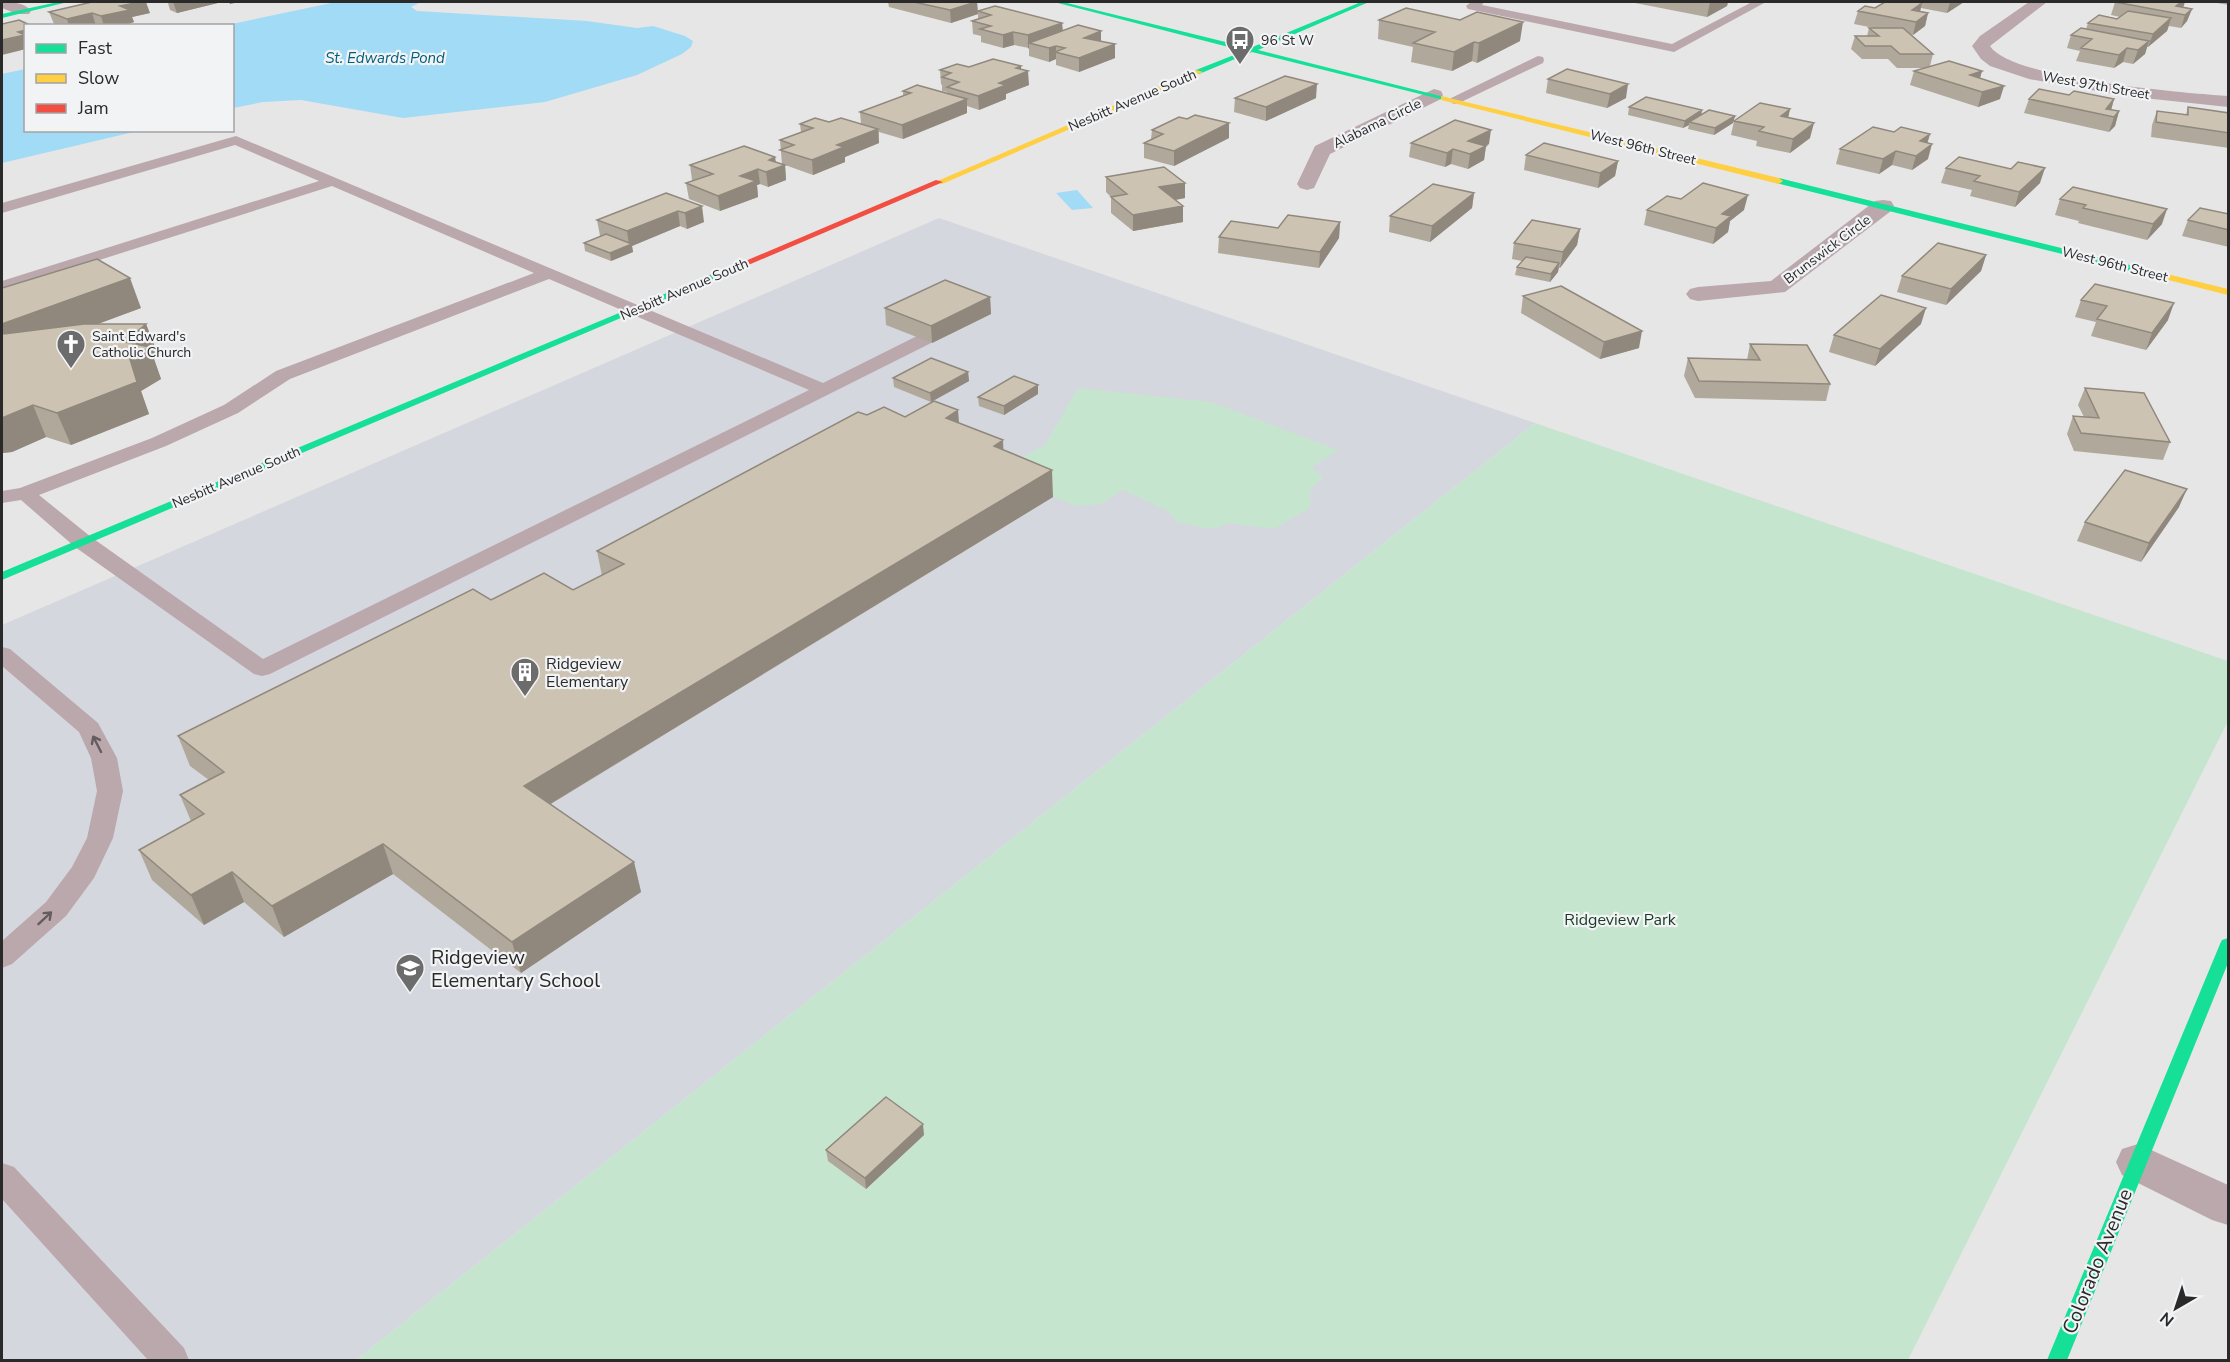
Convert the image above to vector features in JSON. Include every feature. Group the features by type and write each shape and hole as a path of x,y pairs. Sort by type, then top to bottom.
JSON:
{"street":[{"path":"2,2 23,11"},
{"path":"2,16 65,2"},
{"name":"West 96th Street","path":"1058,2 2229,292"},
{"name":"Nesbitt Avenue South","path":"2,576 1366,2"},
{"name":"West 97th Street","path":"2039,2 1986,40 1980,46 1985,54 1996,62 2042,76 2136,93 2229,102"},
{"name":"Alabama Circle","path":"1307,184 1322,150 1434,95"},
{"name":"Brunswick Circle","path":"1698,294 1777,287 1883,206"},
{"name":"Colorado Avenue","path":"2057,1360 2229,944"},
{"path":"2138,1162 2229,1206"}],"lane":[{"path":"1478,2 1472,6 1674,48 1761,2"},
{"path":"1454,100 1538,60"},
{"path":"2,208 236,140 824,390"},
{"path":"2,286 333,181"},
{"path":"2,497 25,493 170,437 231,409 283,375 549,273"},
{"path":"25,493 83,542 262,669 972,316"},
{"path":"2,654 90,728 104,758 110,791 99,838 84,871 56,909 2,957"},
{"path":"2,1177 171,1360"}],"shaded area":[{"name":"Ridgeview Elementary School","path":"939,218 1535,423 356,1360 2,1360 2,625"}],"green space":[{"path":"1078,388 1211,402 1338,450 1312,467 1323,478 1310,489 1310,508 1274,529 1228,523 1214,529 1178,523 1168,511 1123,490 1101,504 1076,506 995,472 1045,445"},
{"name":"Ridgeview Park","path":"1535,423 2228,661 2228,721 1908,1360 356,1360"}],"water":[{"name":"St. Edwards Pond","path":"336,2 421,2 411,7 417,11 587,21 637,28 653,26 685,36 693,41 691,47 682,54 637,75 545,102 403,118 301,100 263,102 234,108 234,24 232,24"},
{"path":"24,69 24,132 134,132 2,163 2,74"},
{"path":"1077,190 1093,208 1072,210 1056,193"}],"building":[{"path":"92,2 140,2 120,6 130,10 101,16 92,13 67,19 49,12"},
{"path":"914,2 976,2 950,10"},
{"path":"1885,2 1922,3 1912,10 1928,13 1916,22 1858,11 1865,6 1875,8"},
{"path":"2115,2 2181,2 2176,6 2192,9 2185,15"},
{"path":"995,6 1062,23 1028,35 1013,32 1003,35 980,29 991,26 972,21 991,15 978,11"},
{"path":"1406,8 1460,20 1477,12 1523,22 1454,52 1413,43 1435,32 1379,20"},
{"path":"2128,11 2171,18 2153,34 2088,23 2099,15 2117,19"},
{"path":"19,20 28,24 24,24 24,30 18,32 24,35 2,40 2,24"},
{"path":"1078,25 1101,31 1084,38 1115,44 1079,58 1055,52 1065,48 1056,46 1049,48 1029,43"},
{"path":"1869,28 1903,28 1933,54 1900,54 1891,46 1865,46 1855,36 1879,36"},
{"path":"2081,28 2149,41 2138,50 2127,48 2119,55 2081,48 2092,39 2071,35"},
{"path":"993,59 1021,66 1016,68 1028,71 999,83 1006,85 978,96 947,87 959,82 942,77 951,73 940,70 957,64 969,67"},
{"path":"1949,61 1982,71 1970,75 2004,86 1982,92 1914,71"},
{"path":"1567,69 1628,84 1610,94 1548,79"},
{"path":"1285,76 1317,84 1266,107 1235,98"},
{"path":"917,85 967,99 902,125 860,112 911,93 903,91"},
{"path":"2039,89 2069,95 2074,91 2114,99 2106,109 2119,111 2114,117 2029,99"},
{"path":"1646,97 1702,110 1685,121 1629,107"},
{"path":"1760,103 1790,109 1781,116 1814,123 1793,139 1759,131 1764,127 1734,121"},
{"path":"2188,107 2229,113 2229,133 2156,122 2157,111 2188,115"},
{"path":"1709,110 1735,116 1715,128 1689,122"},
{"path":"1195,115 1229,123 1174,151 1144,143 1163,134 1152,130 1179,117 1187,119"},
{"path":"815,118 829,122 841,118 878,129 837,145 844,147 812,160 780,150 794,145 780,140 813,128 800,124"},
{"path":"1455,120 1491,130 1468,141 1486,146 1470,154 1453,149 1447,153 1411,143"},
{"path":"1873,127 1894,132 1901,127 1930,134 1920,141 1932,144 1916,156 1896,151 1883,159 1840,149"},
{"path":"1544,143 1618,161 1600,173 1526,155"},
{"path":"744,146 775,157 769,160 785,165 766,172 758,169 740,176 756,181 718,196 686,183 713,174 690,165"},
{"path":"1959,157 2011,169 2018,162 2045,168 2019,192 1974,181 1980,176 1946,168"},
{"path":"1164,167 1185,183 1159,187 1183,206 1133,215 1111,197 1127,194 1106,177"},
{"path":"1703,183 1748,195 1722,214 1731,216 1716,228 1647,210 1667,196 1681,199"},
{"path":"1433,184 1474,193 1432,226 1390,216"},
{"path":"2073,187 2167,209 2153,224 2083,208 2086,205 2060,199"},
{"path":"666,193 702,206 685,213 678,211 627,231 597,220"},
{"path":"2200,208 2229,214 2229,230 2188,220"},
{"path":"1288,215 1340,222 1320,252 1219,237 1231,221 1278,228"},
{"path":"1532,220 1580,229 1563,252 1514,243"},
{"path":"606,234 632,244 610,253 584,243"},
{"path":"1938,243 1986,255 1951,289 1902,276"},
{"path":"1526,257 1559,263 1551,274 1517,267"},
{"path":"97,259 130,278 2,324 2,288"},
{"path":"945,280 990,297 931,326 885,308"},
{"path":"2095,284 2174,303 2152,333 2097,319 2107,306 2081,300"},
{"path":"1561,286 1642,331 1604,342 1523,296"},
{"path":"1881,295 1926,308 1880,349 1834,335"},
{"path":"84,324 146,324 125,342 150,347 130,359 137,382 57,413 33,405 2,418 2,329 4,334"},
{"path":"1750,344 1807,345 1830,384 1699,381 1688,358 1760,360"},
{"path":"931,358 968,372 930,393 893,378"},
{"path":"1014,376 1038,385 1004,406 978,397"},
{"path":"2085,388 2144,393 2170,442 2081,433 2073,416 2099,418"},
{"name":"Ridgeview Elementary","path":"934,401 958,410 946,418 1003,440 994,446 1052,470 524,786 634,862 512,942 383,844 272,906 232,872 191,895 139,850 204,814 180,795 224,772 178,736 473,589 491,600 544,573 573,590 624,564 597,551 858,412 867,415 884,407 905,417"},
{"path":"2125,470 2187,489 2149,543 2085,522"},
{"path":"886,1097 923,1124 865,1178 826,1150"}],"traffic: fast":[{"path":"2,16 65,2"},
{"path":"1057,2 1444,98"},
{"path":"1199,72 1366,2"},
{"path":"1779,181 2151,273"},
{"path":"2,576 715,276"},
{"path":"2057,1360 2228,944"}],"traffic: slow":[{"path":"939,182 1199,72"},
{"path":"1444,98 1779,181"},
{"path":"2151,273 2228,292"}],"traffic: jam":[{"path":"715,276 939,182"}],"place":[{"name":"96 St W","path":"1240,66"},
{"name":"Saint Edward's Catholic Church","path":"71,370"},
{"name":"Ridgeview Elementary","path":"525,698"},
{"name":"Ridgeview Elementary School","path":"410,994"}]}
